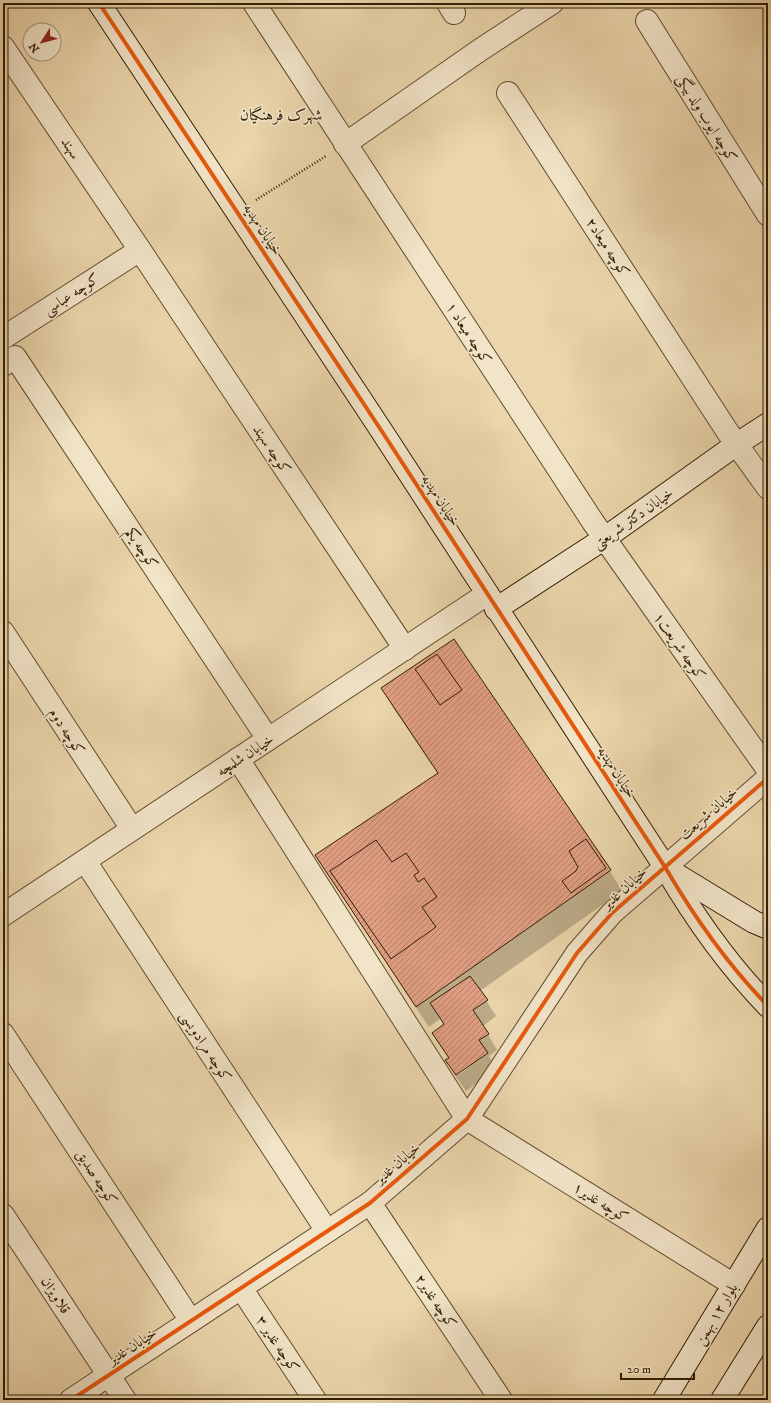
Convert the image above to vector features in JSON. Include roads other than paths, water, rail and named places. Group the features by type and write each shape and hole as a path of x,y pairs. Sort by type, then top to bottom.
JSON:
{"street":[{"name":"خیابان مهدیه","path":"99,3 492,601 665,867 677,888 713,939 753,990 768,1006"},
{"name":"کوچه میعاد ۱","path":"254,3 599,530"},
{"path":"345,144 480,50 552,3"},
{"name":"کوچه ایوب ولد بیگی","path":"647,21 768,215"},
{"name":"سهند","path":"3,47 140,250"},
{"name":"کوچه میعاد۲","path":"508,93 737,444 768,488"},
{"name":"کوچه عباسی","path":"3,338 140,250"},
{"name":"کوچه سهند","path":"140,250 405,649"},
{"name":"کوچه یکم","path":"9,361 268,739"},
{"name":"خیابان دکتر شریعتی","path":"492,601 599,530 768,424"},
{"name":"کوچه شریعت۱","path":"599,530 768,770"},
{"name":"خیابان شلمچه","path":"4,912 85,861 405,649 492,601"},
{"name":"کوچه دوم","path":"3,632 132,830"},
{"path":"238,759 467,1119"},
{"name":"خیابان شریعت","path":"665,867 768,778"},
{"name":"کوچه مرادویسی","path":"85,861 327,1231"},
{"name":"خیابان مهدیه","path":"665,867 754,922 768,928"},
{"name":"خیابان غدیر","path":"71,1400 370,1202 467,1119 577,953 612,913 665,867"},
{"name":"کوچه صدیق","path":"3,1034 191,1321"},
{"name":"کوچه غدیر۱","path":"467,1119 734,1285"},
{"name":"کوچه غدیر۲","path":"370,1202 501,1400"},
{"name":"قلاویزان","path":"3,1214 125,1400"},
{"name":"بلوار ۱۲ بهمن","path":"664,1400 768,1228"},
{"name":"کوچه غدیر ۳","path":"241,1288 316,1400"},
{"path":"722,1400 768,1326"}],"district":[{"name":"شهرک فرهنگیان","path":"281,114"}]}
